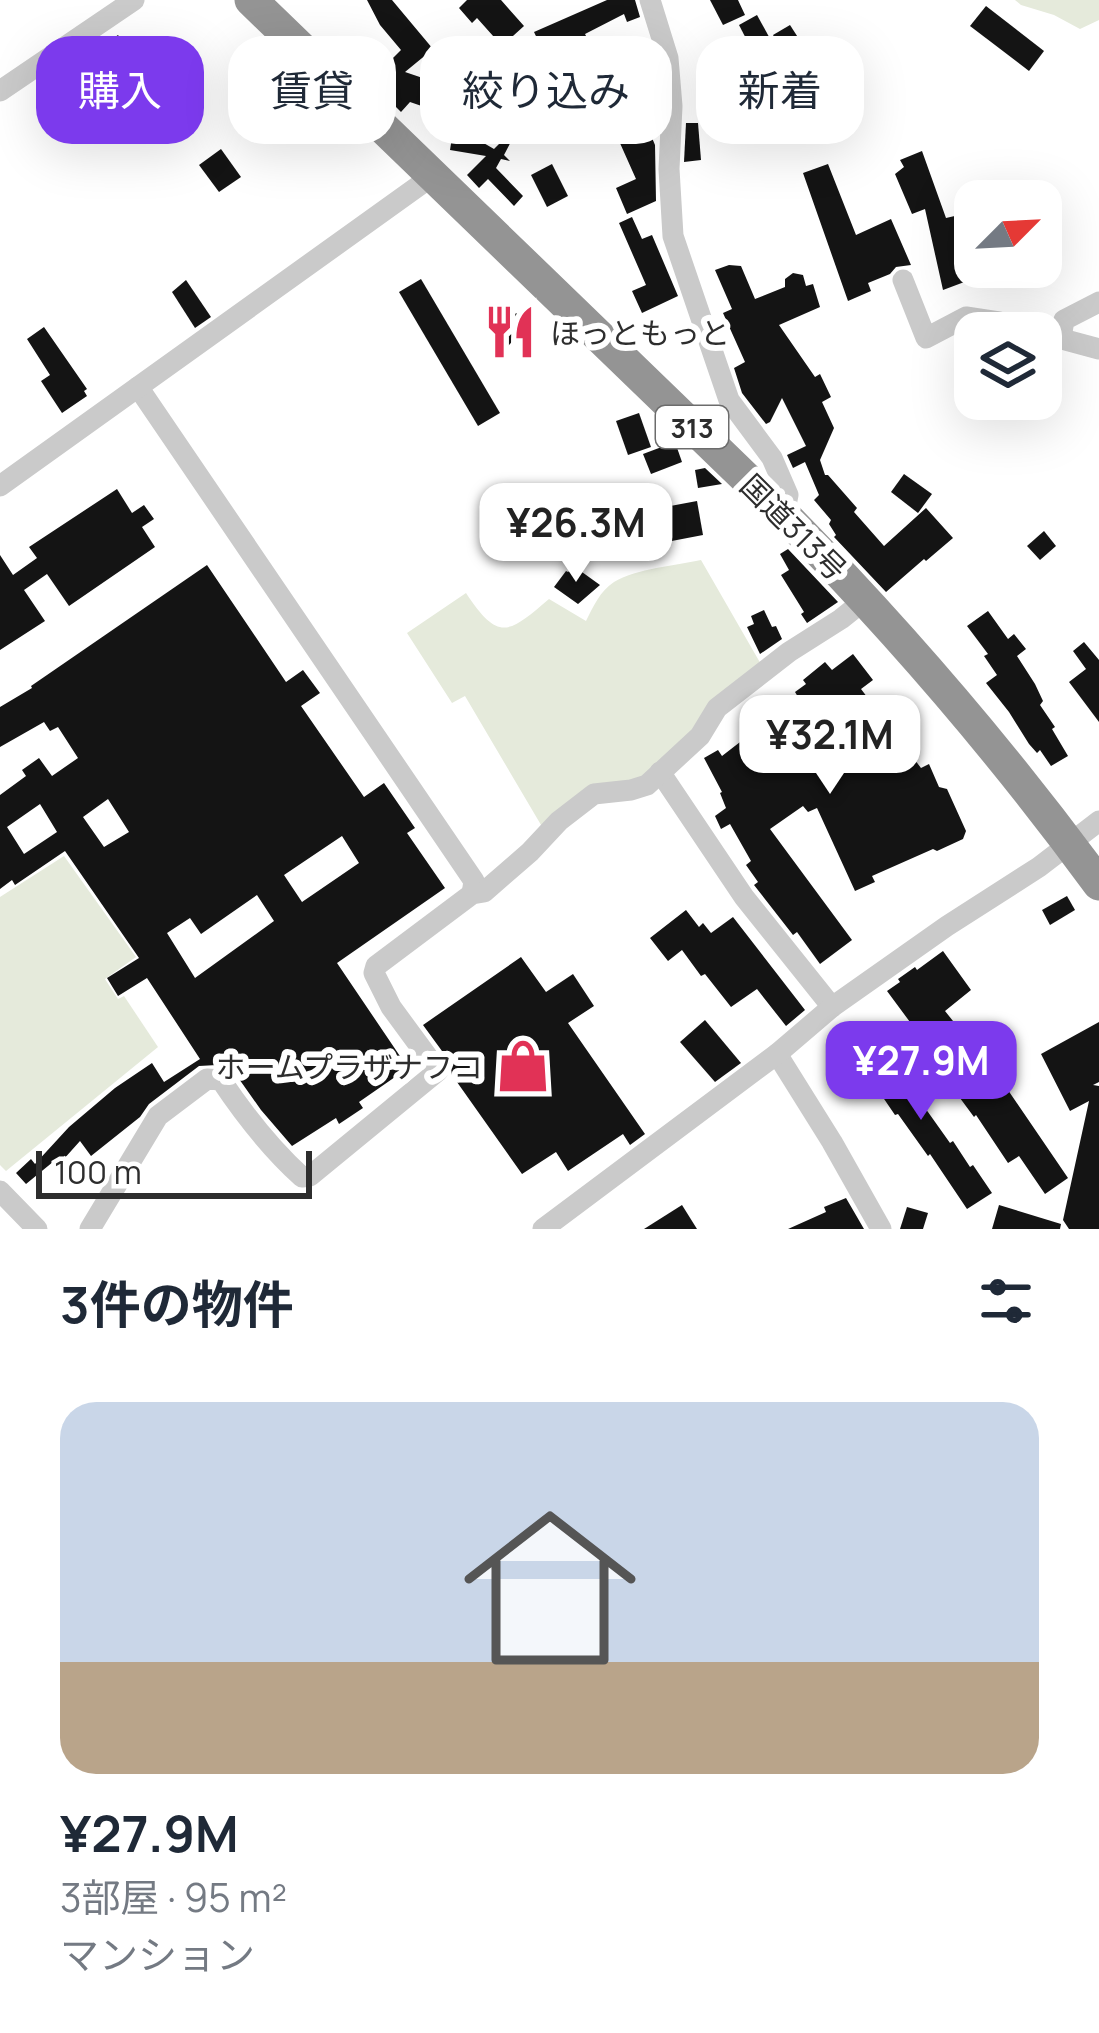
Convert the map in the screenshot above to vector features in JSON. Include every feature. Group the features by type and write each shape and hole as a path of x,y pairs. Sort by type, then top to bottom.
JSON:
{"highway":[{"name":"国道313号","path":"251,0 866,599 955,701 1099,884"}],"street":[{"path":"0,91 134,0"},
{"path":"650,0 668,58 673,236 729,400 772,458 788,496 784,515"},
{"path":"0,486 431,177"},
{"path":"903,280 926,338 954,323"},
{"path":"1062,332 1064,320 1099,302"},
{"path":"1062,338 1099,349"},
{"path":"138,387 474,881 472,893"},
{"path":"90,1229 158,1116 207,1079 220,1080 256,1129 302,1177 310,1176 438,1071 392,1007 374,973 376,966 472,893 484,892 593,794 647,785 700,736 717,708 866,599"},
{"path":"660,772 744,898 832,1007"},
{"path":"554,1226 832,1007 1039,868 1099,821"},
{"path":"777,1054 881,1229"},
{"path":"0,1191 37,1229"}],"shaded area":[{"path":"1015,0 1099,0 1099,20 1080,29"},
{"path":"701,560 762,666 647,778 544,830 465,696 452,703 407,633 466,593 496,626 514,625 549,599 586,621 614,582 645,570"},
{"path":"64,856 136,957 105,979 118,999 124,996 158,1047 6,1171 0,1165 0,897"}],"building":[{"path":"367,0 392,0 422,36 420,60 405,72 420,77 420,105 410,102 401,112 396,107 396,55 401,50 396,36 389,36"},
{"path":"467,0 501,0 524,26 513,36 493,36 477,18 472,23 459,8"},
{"path":"607,0 635,0 640,17 627,22 624,14 586,36 536,36 534,32"},
{"path":"710,0 738,0 745,15 723,25"},
{"path":"986,6 1044,51 1029,71 970,26"},
{"path":"757,15 769,36 745,36 739,25"},
{"path":"790,25 797,36 774,36"},
{"path":"686,123 696,123 701,160 684,162"},
{"path":"451,144 485,144 494,149 510,144 504,155 510,161 501,159 496,168 523,196 514,206 488,179 479,188 467,175 486,156 450,150"},
{"path":"620,144 655,144 656,201 627,214 616,188 636,179"},
{"path":"221,149 241,177 219,192 199,165"},
{"path":"922,151 946,218 954,216 954,286 943,290 925,209 912,214 895,174 904,167 900,160"},
{"path":"552,164 568,196 547,207 531,175"},
{"path":"828,164 856,235 891,219 911,265 896,267 868,283 871,291 848,301 803,173"},
{"path":"632,217 642,239 652,235 678,296 642,313 632,291 646,285 619,223"},
{"path":"741,266 755,299 785,287 785,279 793,273 803,275 806,286 813,284 820,307 779,325 815,377 820,374 831,397 822,402 834,428 820,460 825,475 857,508 854,512 884,546 926,508 953,538 886,592 834,537 831,520 814,500 819,495 805,462 793,468 787,455 806,446 782,398 766,424 742,393 734,368 745,362 723,313 732,309 715,270"},
{"path":"421,279 500,413 478,426 399,292"},
{"path":"186,280 211,317 195,328 172,292"},
{"name":"ほっともっと","path":"516,313 528,323 504,351 493,341"},
{"path":"44,327 87,389 87,396 62,413 41,381 50,375 27,339"},
{"path":"639,413 651,447 628,455 616,421"},
{"path":"675,442 682,462 651,474 643,454"},
{"path":"705,468 722,484 698,488 695,470"},
{"path":"904,474 932,494 918,513 891,492"},
{"path":"117,489 132,513 144,505 154,519 142,527 155,547 69,606 47,574 24,590 45,621 0,650 0,555 13,575 37,558 29,547"},
{"path":"697,501 703,535 656,544 649,510"},
{"path":"1044,531 1056,546 1040,560 1027,546"},
{"path":"788,549 838,602 807,623 781,575 789,570 780,554"},
{"path":"207,565 286,682 303,670 320,693 301,706 364,797 384,783 415,828 407,833 445,888 337,963 408,1068 359,1102 363,1108 339,1124 336,1118 292,1146 225,1059 217,1065 199,1066 91,1156 80,1141 63,1160 59,1157 26,1184 16,1173 31,1159 35,1164 69,1127 152,1063 164,1082 200,1059 147,978 118,996 107,978 139,958 65,851 15,885 12,880 0,889 0,795 26,776 22,770 39,758 52,776 78,758 58,727 50,731 44,722 0,747 0,707","holes":["108,799 129,832 104,847 83,817","40,804 57,832 24,854 7,827","342,836 359,863 302,902 284,875","257,895 274,921 195,978 167,933 190,918 201,934"]},
{"path":"575,567 600,585 578,604 554,587"},
{"path":"764,610 782,639 760,654 747,627 754,624 751,616"},
{"path":"988,611 1008,639 1014,634 1026,649 1017,656 1068,756 1051,766 1029,744 986,683 997,675 967,626"},
{"path":"1084,642 1099,660 1099,722 1069,682 1086,669 1073,651"},
{"path":"853,654 873,680 861,689 921,768 929,764 939,787 947,789 966,831 963,839 872,876 875,882 855,891 817,808 808,812 803,806 770,829 852,940 820,964 754,885 758,882 746,865 751,861 730,824 721,829 715,816 726,808 704,758 718,750 722,756 798,697 795,692 806,684 803,680 825,662 832,670"},
{"path":"1067,896 1075,910 1050,925 1042,910"},
{"path":"686,910 699,927 703,923 711,933 733,917 805,1010 786,1026 757,989 731,1007 682,950 668,961 650,938"},
{"path":"943,951 971,990 945,1011 953,1021 924,1041 887,991"},
{"name":"ホームプラザナフコ","path":"521,957 546,992 573,974 594,1006 568,1023 645,1134 630,1145 623,1134 568,1171 556,1152 522,1174 423,1025"},
{"path":"705,1020 741,1063 715,1082 680,1042"},
{"path":"1099,1022 1099,1082 1093,1085 1099,1086 1099,1229 1069,1229 1063,1220 1089,1101 1070,1111 1041,1054"},
{"path":"874,1036 992,1193 967,1209 852,1052"},
{"path":"974,1053 992,1078 997,1074 1068,1178 1045,1194 1019,1156 1008,1163 943,1075"},
{"path":"846,1198 864,1229 788,1229 826,1212 824,1207"},
{"path":"682,1205 697,1229 644,1229"},
{"path":"999,1205 1061,1224 1060,1229 992,1229"},
{"path":"907,1207 928,1213 923,1229 900,1229"}],"place":[{"name":"ほっともっと","path":"510,332"},
{"name":"ホームプラザナフコ","path":"523,1066"}]}
